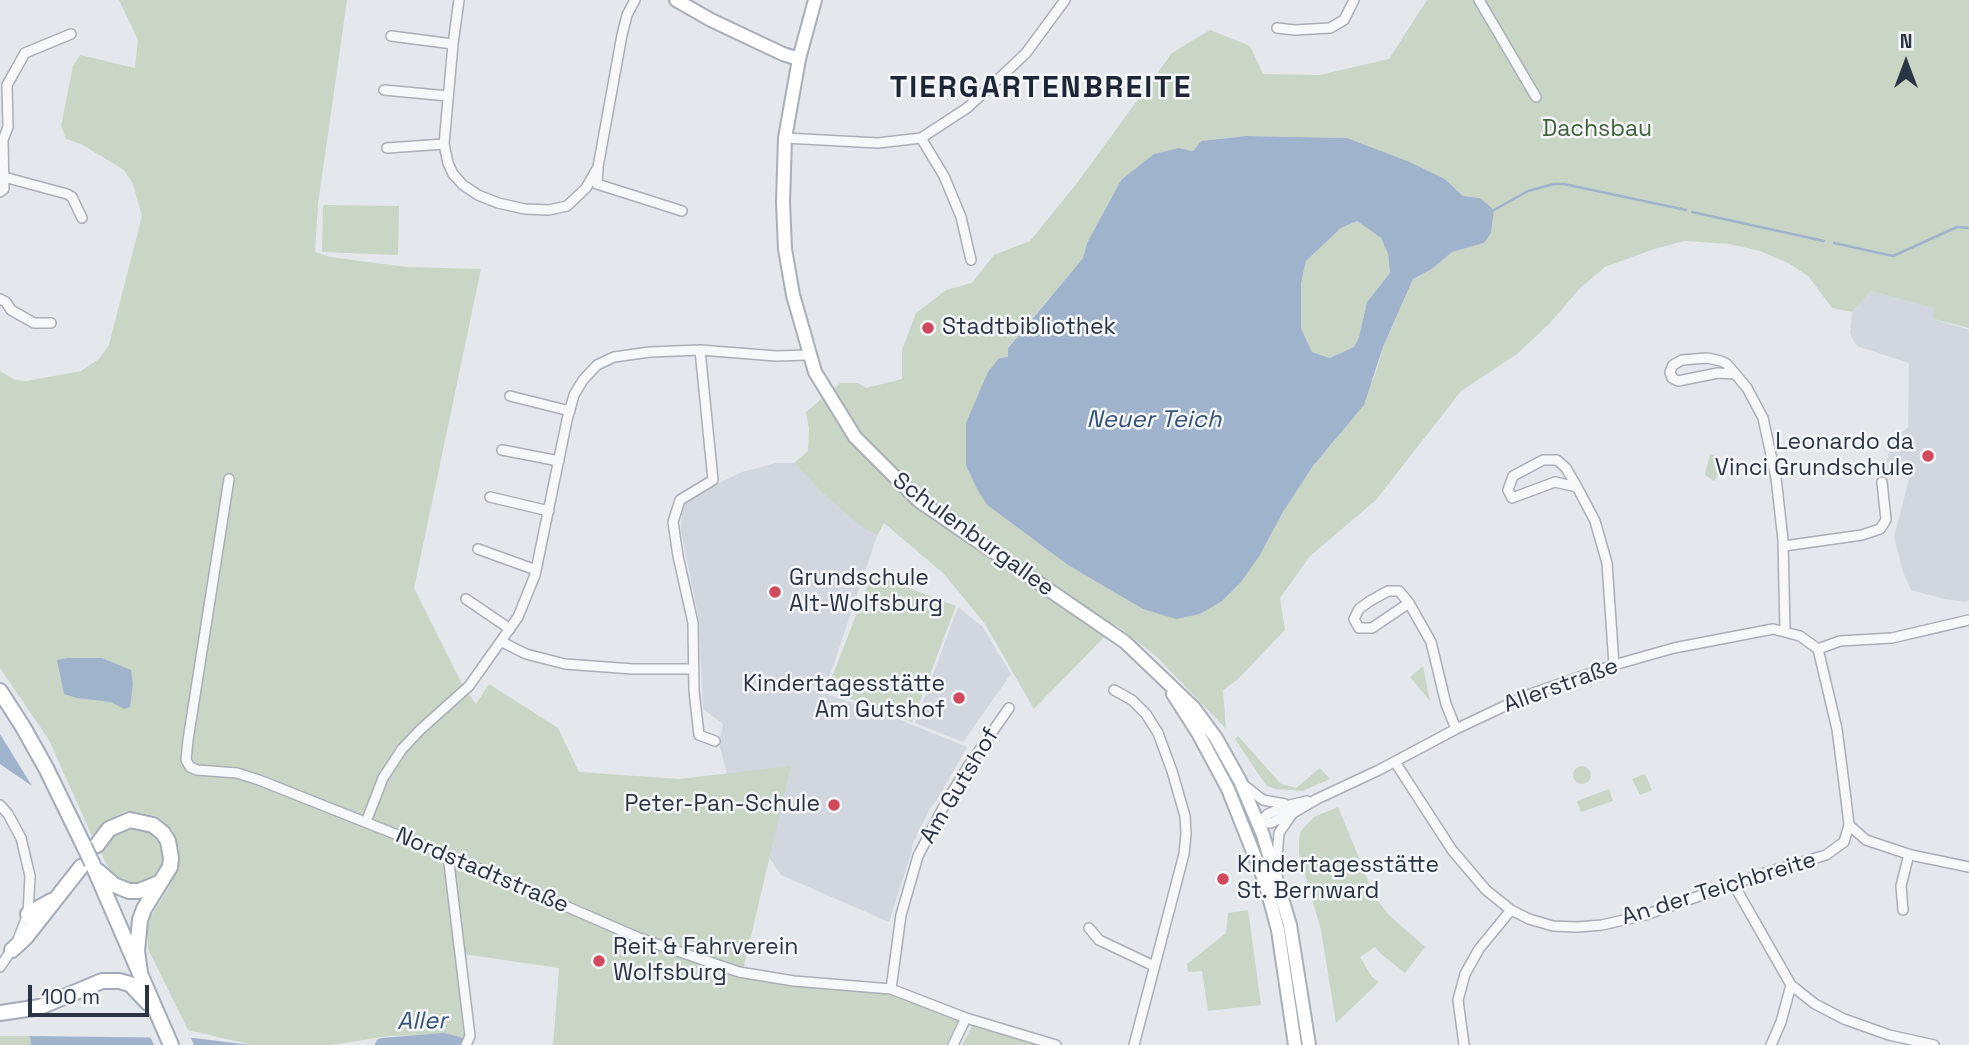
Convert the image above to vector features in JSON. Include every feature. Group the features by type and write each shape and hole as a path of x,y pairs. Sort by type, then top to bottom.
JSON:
{"main road":[{"path":"0,691 91,846"},
{"path":"28,914 52,900 62,890 86,865 91,846 110,829 122,822 138,820 153,825 163,833 170,849 170,867 144,909 137,951 141,973"},
{"path":"86,865 114,885 129,891 139,891 159,883"},
{"path":"86,865 141,973 171,1045"},
{"path":"12,950 26,937 62,890"},
{"path":"0,1013 40,1007 92,983 113,980 130,984 158,1014"}],"street":[{"path":"459,0 444,144 453,174 478,195 498,203 525,209 549,210 568,206 586,188 598,167"},
{"path":"635,0 627,15 622,35 597,184 682,211"},
{"path":"676,0 711,20 799,59"},
{"name":"Schulenburgallee","path":"815,0 799,59 785,138 783,202 785,249 796,312 809,355 835,408 855,437 886,470 919,500 1125,642 1194,708 1216,738 1259,823 1276,873 1296,952 1309,1045"},
{"path":"785,138 878,143 921,138 967,108 1005,73 1026,52 1065,0"},
{"path":"1277,28 1330,28 1344,20 1354,0"},
{"path":"1479,0 1536,97"},
{"path":"0,192 4,189 3,140 8,127 4,84 25,53 71,34"},
{"path":"391,36 453,44"},
{"path":"384,90 448,96"},
{"path":"921,138 944,176 961,217 971,260"},
{"path":"387,148 444,144"},
{"path":"4,177 67,194 72,197 82,218"},
{"path":"0,299 6,302 11,310 34,323 51,323"},
{"path":"700,350 713,480 680,500 673,522 692,624 699,735 715,741"},
{"path":"366,822 383,778 402,750 469,686 518,617 536,570 574,395 597,365 614,357 650,352 700,350 776,356 809,355"},
{"path":"1734,374 1718,373 1674,381 1671,372 1672,365 1682,360 1707,358 1727,364 1747,388 1763,418 1776,478 1784,546 1785,631 1800,636 1818,649 1837,729 1849,825 1866,841 1969,867"},
{"path":"510,396 570,411"},
{"path":"502,450 559,461"},
{"path":"1577,487 1555,482 1512,498 1508,490 1513,476 1530,466 1551,459 1563,463 1577,487 1595,521 1607,563 1614,665"},
{"name":"Nordstadtstraße","path":"229,479 202,638 186,760 190,767 237,773 448,855 639,937 739,972 794,981 891,989 966,1018 1056,1045"},
{"path":"1784,546 1862,535 1880,528 1886,520 1882,482"},
{"path":"490,497 550,511"},
{"path":"478,550 536,570"},
{"path":"1409,603 1372,628 1359,628 1354,619 1359,609 1388,592 1399,591 1409,603 1431,642 1446,704 1456,730"},
{"path":"466,599 510,629"},
{"path":"1818,649 1840,641 1911,635 1965,621"},
{"name":"Allerstraße","path":"1259,823 1271,823 1292,809 1395,762 1528,695 1614,665 1674,648 1773,629 1785,631"},
{"path":"502,642 526,654 565,664 600,668 693,669"},
{"name":"Schulenburgallee","path":"1159,673 1198,733 1228,789 1265,882 1278,930 1295,1045"},
{"path":"1114,690 1132,700 1151,722 1166,750 1185,816 1184,854 1134,1045"},
{"name":"Am Gutshof","path":"891,989 901,915 918,856 945,804 1009,708"},
{"name":"An der Teichbreite","path":"1395,762 1452,850 1486,890 1511,910 1553,926 1602,925 1646,915 1765,873 1826,855 1844,842 1849,825"},
{"path":"1240,781 1263,800 1292,809 1279,833 1276,873"},
{"path":"0,805 16,828 30,876 28,914 12,950 0,967"},
{"path":"1245,828 1259,823"},
{"path":"1903,910 1901,886 1909,854"},
{"path":"448,855 468,1040"},
{"path":"1734,885 1791,985 1815,1004 1844,1019 1889,1035 1934,1045"},
{"path":"1464,1045 1458,1000 1465,974 1479,949 1511,910"},
{"path":"1089,928 1099,940 1154,966"},
{"path":"1771,1045 1781,1022 1791,985"},
{"path":"953,1045 966,1018"}],"shaded area":[{"name":"Leonardo da Vinci Grundschule","path":"1871,291 1934,308 1934,319 1969,330 1969,600 1966,602 1911,590 1903,572 1894,537 1909,479 1884,472 1892,441 1908,427 1909,363 1857,346 1850,334 1852,312"},
{"path":"776,463 794,463 822,493 877,536 825,690 812,686 811,689 883,713 967,747 929,810 912,845 889,922 781,875 738,812 719,744 723,724 703,709 699,620 681,531 682,514 686,502 707,489 742,472"},
{"name":"Kindertagesstätte Am Gutshof","path":"958,607 982,626 1011,674 963,742 915,723"}],"green space":[{"path":"119,0 347,0 318,204 315,252 330,257 406,267 481,269 414,588 463,686 476,704 489,684 558,728 579,772 679,779 791,766 743,970 707,960 703,966 734,976 793,986 879,992 904,998 959,1019 946,1045 553,1045 559,968 456,953 464,1038 438,1035 390,1036 331,1045 252,1045 188,1030 148,949 147,931 151,916 179,866 179,849 173,830 156,816 125,811 103,823 92,836 49,740 0,668 0,371 15,380 27,381 81,371 99,359 109,345 142,216 133,184 124,170 81,144 66,139 61,126 73,66 80,55 135,68 138,40"},
{"name":"Dachsbau","path":"1427,0 1969,0 1969,328 1934,319 1933,308 1871,291 1852,312 1832,308 1809,277 1790,264 1760,251 1729,244 1684,241 1605,267 1580,288 1550,323 1517,354 1461,391 1376,500 1310,556 1280,598 1285,630 1238,679 1223,690 1226,729 1157,657 1116,625 1034,709 985,624 944,574 884,523 877,536 860,525 822,493 794,463 808,451 809,429 806,412 840,383 858,383 866,388 902,379 902,350 916,313 946,290 972,283 994,255 1030,241 1077,183 1172,53 1210,30 1250,46 1263,74 1320,75 1389,59","holes":["1246,136 1347,138 1410,162 1445,179 1463,196 1480,198 1484,243 1452,252 1432,269 1413,279 1383,347 1374,378 1334,441 1313,466 1283,512 1260,555 1104,585 1068,565 987,505 966,466 966,423 999,358 1008,357 1008,347 1083,258 1087,243 1121,180 1179,148 1193,151 1201,141"]},
{"path":"323,205 399,206 398,255 322,252"},
{"path":"1357,221 1381,238 1388,254 1390,273 1367,302 1354,348 1331,358 1312,352 1301,328 1301,284 1306,261 1341,228"},
{"path":"1710,454 1716,456 1718,466 1722,466 1723,470 1714,481 1705,475"},
{"path":"872,574 956,606 912,722 827,690"},
{"path":"1423,666 1430,701 1410,677"},
{"path":"1238,736 1281,784 1296,788 1320,768 1330,779 1302,791 1267,786 1235,739"},
{"path":"1582,766 1588,769 1591,775 1588,781 1582,784 1576,781 1573,775 1576,769"},
{"path":"1645,774 1652,790 1640,795 1632,779"},
{"path":"1609,789 1613,801 1581,812 1577,801"},
{"path":"1338,807 1375,897 1389,915 1425,947 1405,973 1375,947 1360,957 1372,977 1379,982 1336,1023 1321,930 1299,854 1299,839 1301,831 1314,817"},
{"path":"136,827 152,833 159,841 163,859 154,877 145,883 132,885 121,882 112,875 101,853 116,833"},
{"path":"1248,910 1261,1005 1208,1011 1202,971 1188,972 1187,964 1226,933 1228,913"},
{"path":"973,1024 1043,1045 962,1045"},
{"path":"0,1036 30,1036 31,1045 0,1045"}],"water":[{"name":"Neuer Teich","path":"1246,136 1347,138 1410,162 1445,179 1463,196 1480,198 1494,210 1491,233 1484,243 1452,252 1432,269 1413,279 1383,347 1364,405 1313,466 1241,582 1222,601 1200,614 1176,619 1143,609 1068,565 987,505 966,466 966,423 988,372 999,358 1008,357 1008,348 1083,258 1087,243 1121,180 1154,154 1179,148 1193,151 1201,141","holes":["1357,221 1381,238 1388,254 1390,273 1367,302 1354,347 1330,358 1312,352 1301,328 1301,284 1306,261 1341,228"]},
{"path":"102,658 131,670 133,684 130,707 124,709 111,702 64,694 57,660"},
{"path":"0,734 32,786 0,764"},
{"path":"30,1036 194,1038 250,1045 31,1045"}],"pier":[{"path":"149,1034 189,1034 194,1045 154,1045"}],"waterway":[{"path":"1494,210 1528,191 1554,184 1686,210"},
{"path":"1692,212 1824,241"},
{"path":"1834,243 1893,256 1957,227 1969,228"},
{"name":"Aller","path":"382,1045 444,1040 462,1045"}],"place":[{"name":"Stadtbibliothek","path":"928,328"},
{"name":"Leonardo da Vinci Grundschule","path":"1928,456"},
{"name":"Grundschule Alt-Wolfsburg","path":"775,592"},
{"name":"Kindertagesstätte Am Gutshof","path":"959,698"},
{"name":"Peter-Pan-Schule","path":"834,805"},
{"name":"Kindertagesstätte St. Bernward","path":"1223,879"},
{"name":"Reit & Fahrverein Wolfsburg","path":"599,961"}],"district":[{"name":"TIERGARTENBREITE","path":"1041,89"}]}
